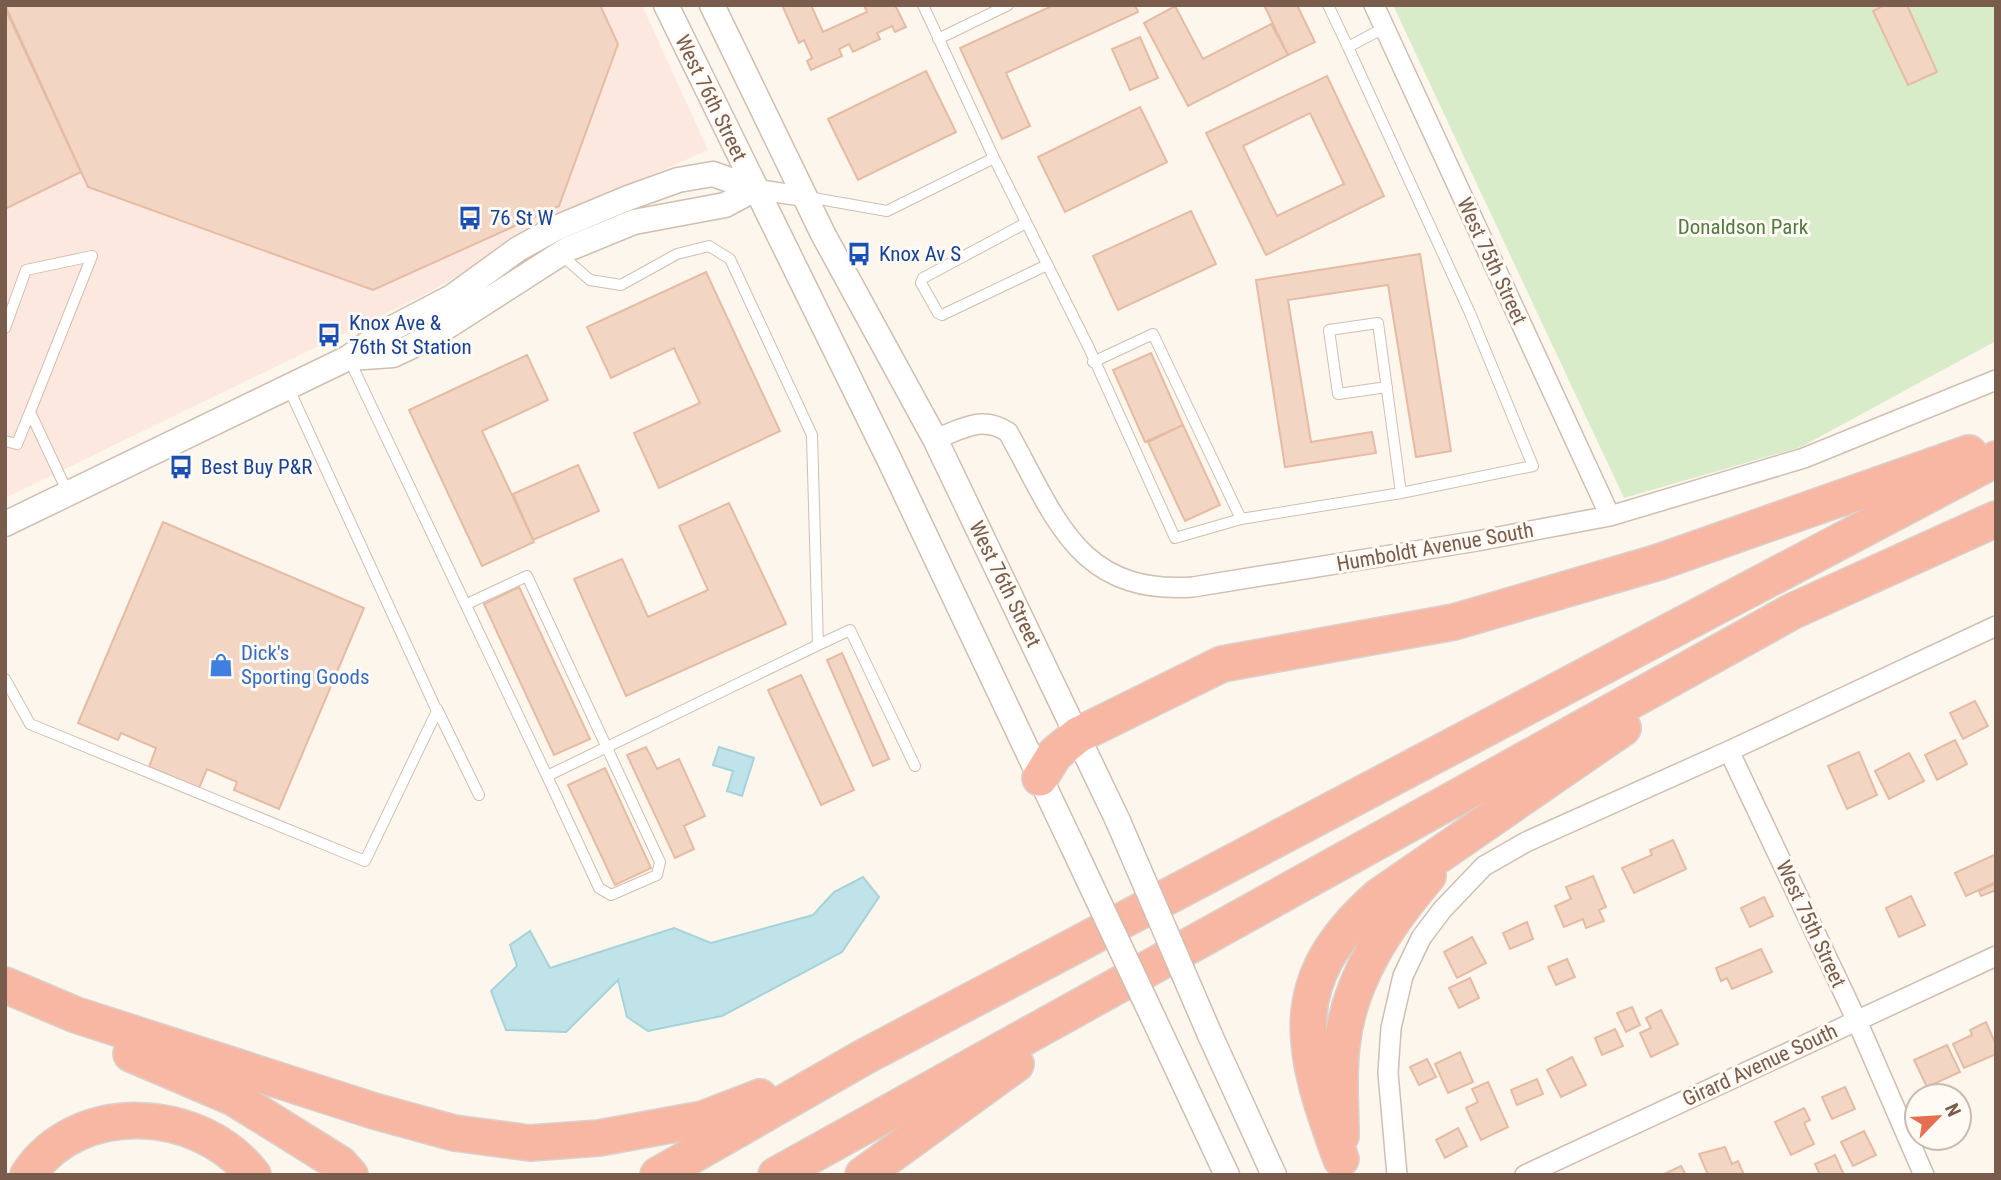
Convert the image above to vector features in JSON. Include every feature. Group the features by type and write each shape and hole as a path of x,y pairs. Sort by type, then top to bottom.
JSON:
{"highway":[{"path":"1041,778 1055,754 1078,735 1222,664 1454,622 1659,562 1996,444"},
{"path":"658,1175 864,1057 1996,459"},
{"path":"776,1175 1793,611 1996,519"},
{"path":"1341,1167 1317,1093 1309,1055 1309,1013 1315,984 1329,949 1350,922 1378,897 1793,611"},
{"path":"863,1175 1136,976"},
{"path":"17,991 374,1111 454,1133 530,1143 599,1138 703,1119 864,1057"},
{"path":"17,991 42,1021 234,1098 340,1164 350,1175"},
{"path":"28,1175 37,1161 62,1141 93,1127 130,1120 164,1122 198,1132 232,1152 253,1175"}],"street":[{"name":"West 76th Street","path":"666,5 889,459 1227,1175"},
{"name":"West 76th Street","path":"712,5 823,234 935,439 1078,735 1274,1175"},
{"name":"West 75th Street","path":"1374,5 1610,516"},
{"path":"5,524 348,358 383,333 452,297 518,248 549,231 678,180 713,174 755,189 807,197"},
{"path":"348,358 393,355 431,337 560,254 634,222 725,205 755,189"},
{"name":"Humboldt Avenue South","path":"935,439 980,423 993,423 1008,432 1071,541 1090,561 1133,584 1159,589 1192,587 1477,541 1610,516 1804,458 1996,380"},
{"path":"1397,1175 1388,1073 1391,1028 1403,976 1421,938 1475,874 1503,854 1996,626"},
{"name":"West 75th Street","path":"1730,751 1857,1021 1924,1175"},
{"name":"Girard Avenue South","path":"1525,1175 1996,956"}],"lane":[{"path":"923,5 1175,538 1241,519 1401,493 1533,466 1470,313 1328,5"},
{"path":"938,39 1008,5"},
{"path":"1348,47 1384,28"},
{"path":"807,197 887,211 994,158"},
{"path":"1026,223 923,278 921,283 938,313 942,315 1048,265"},
{"path":"549,231 560,254 590,280 621,285 677,254 709,246 730,259 812,435 818,645"},
{"path":"5,328 26,270 92,256 17,444 5,440"},
{"path":"1387,387 1338,394 1329,330 1378,323 1387,387 1401,493"},
{"path":"1093,362 1153,334 1241,519"},
{"path":"348,358 467,604 599,888 611,895 657,875 660,862 527,576 467,604"},
{"path":"288,388 436,709 479,795"},
{"path":"30,412 68,493"},
{"path":"548,776 850,630 915,766"},
{"path":"5,679 30,724 365,860 436,709"}],"shaded area":[{"path":"5,5 642,5 708,150 547,222 428,293 5,498"}],"green space":[{"name":"Donaldson Park","path":"1393,5 1996,5 1996,341 1801,447 1624,498"}],"water":[{"path":"719,747 754,758 742,796 727,791 733,771 713,765"},
{"path":"863,877 879,897 842,952 722,1016 648,1031 627,1017 618,980 566,1032 506,1030 491,991 517,966 510,945 530,931 550,968 674,928 711,943 813,915 834,892"}],"building":[{"path":"5,5 600,5 618,44 559,206 373,290 88,187"},
{"path":"782,5 811,5 823,32 867,12 864,5 895,5 906,27 895,32 892,26 877,33 880,39 853,52 849,44 839,49 842,56 811,70 807,61 812,58 804,40 799,43"},
{"path":"1054,5 1135,5 1138,12 1006,73 1030,126 1002,139 960,48"},
{"path":"1264,5 1297,5 1315,42 1288,55"},
{"path":"1885,5 1907,5 1937,72 1908,85 1873,11"},
{"path":"1175,6 1203,59 1271,24 1288,55 1188,106 1144,23"},
{"path":"5,8 81,172 5,209"},
{"path":"1140,37 1158,78 1130,90 1112,49"},
{"path":"926,71 956,132 858,180 828,119"},
{"path":"1327,76 1384,196 1266,255 1206,133","holes":["1310,113 1344,184 1277,216 1243,146"]},
{"path":"1140,107 1167,162 1065,212 1038,157"},
{"path":"1191,211 1216,264 1118,310 1093,256"},
{"path":"1420,254 1451,451 1416,457 1388,285 1288,300 1311,442 1372,432 1376,453 1285,467 1256,280"},
{"path":"706,272 780,431 659,488 634,433 700,403 674,348 611,378 587,327"},
{"path":"1151,353 1183,425 1145,442 1113,370"},
{"path":"527,355 548,400 482,431 534,542 482,566 409,410"},
{"path":"1183,425 1220,505 1185,521 1148,442"},
{"path":"578,465 599,511 533,540 513,494"},
{"path":"729,503 786,624 626,696 574,579 622,559 648,617 708,590 679,526"},
{"name":"Dick's Sporting Goods","path":"163,522 364,608 279,809 234,790 237,782 207,769 199,788 149,767 156,748 121,733 118,740 78,723"},
{"path":"519,587 590,739 554,755 484,604"},
{"path":"842,653 889,759 873,766 827,660"},
{"path":"801,675 854,790 821,805 768,690"},
{"path":"1975,701 1988,726 1963,739 1950,713"},
{"path":"1955,740 1967,764 1937,780 1925,755"},
{"path":"646,747 657,769 679,759 705,816 684,826 694,849 675,858 627,755"},
{"path":"1859,752 1877,795 1847,809 1828,766"},
{"path":"1909,753 1924,781 1889,799 1875,771"},
{"path":"605,768 651,868 615,885 568,785"},
{"path":"1673,840 1686,869 1634,893 1622,868 1652,855 1650,850"},
{"path":"1996,854 1996,882 1966,896 1955,873"},
{"path":"1593,876 1606,907 1599,910 1604,921 1586,928 1583,919 1564,927 1555,906 1571,899 1566,887"},
{"path":"1996,883 1996,890 1981,896 1979,891"},
{"path":"1911,896 1925,925 1899,937 1886,908"},
{"path":"1764,897 1773,916 1750,927 1741,908"},
{"path":"1527,922 1533,939 1510,949 1503,933"},
{"path":"1472,937 1486,963 1457,978 1444,952"},
{"path":"1761,949 1772,972 1732,989 1727,978 1721,981 1716,968"},
{"path":"1567,959 1575,977 1556,985 1548,967"},
{"path":"1470,978 1479,998 1459,1008 1449,988"},
{"path":"1632,1007 1640,1025 1626,1032 1617,1013"},
{"path":"1661,1010 1678,1044 1651,1057 1640,1033 1651,1028 1646,1018"},
{"path":"1986,1022 1996,1045 1996,1054 1964,1068 1953,1044 1972,1035 1970,1030"},
{"path":"1615,1029 1623,1046 1602,1055 1595,1038"},
{"path":"1947,1045 1960,1072 1938,1082 1925,1082 1914,1060"},
{"path":"1460,1052 1473,1082 1448,1093 1435,1064"},
{"path":"1572,1057 1586,1085 1561,1097 1547,1070"},
{"path":"1427,1059 1436,1077 1419,1085 1410,1067"},
{"path":"1537,1079 1543,1094 1517,1105 1511,1090"},
{"path":"1488,1082 1508,1127 1481,1140 1466,1108 1478,1102 1472,1089"},
{"path":"1845,1087 1855,1109 1832,1119 1822,1097"},
{"path":"1804,1108 1810,1120 1804,1123 1814,1144 1791,1155 1775,1122"},
{"path":"1458,1128 1467,1146 1445,1158 1436,1140"},
{"path":"1864,1131 1876,1155 1853,1166 1841,1142"},
{"path":"1725,1147 1732,1164 1738,1161 1744,1175 1708,1175 1699,1154"},
{"path":"1835,1155 1844,1175 1820,1175 1815,1164"},
{"path":"1681,1166 1686,1175 1662,1175"}],"place":[{"name":"76 St W","path":"470,218"},
{"name":"Knox Av S","path":"859,254"},
{"name":"Knox Ave & 76th St Station","path":"329,335"},
{"name":"Best Buy P&R","path":"181,467"},
{"name":"Dick's Sporting Goods","path":"221,665"}]}
